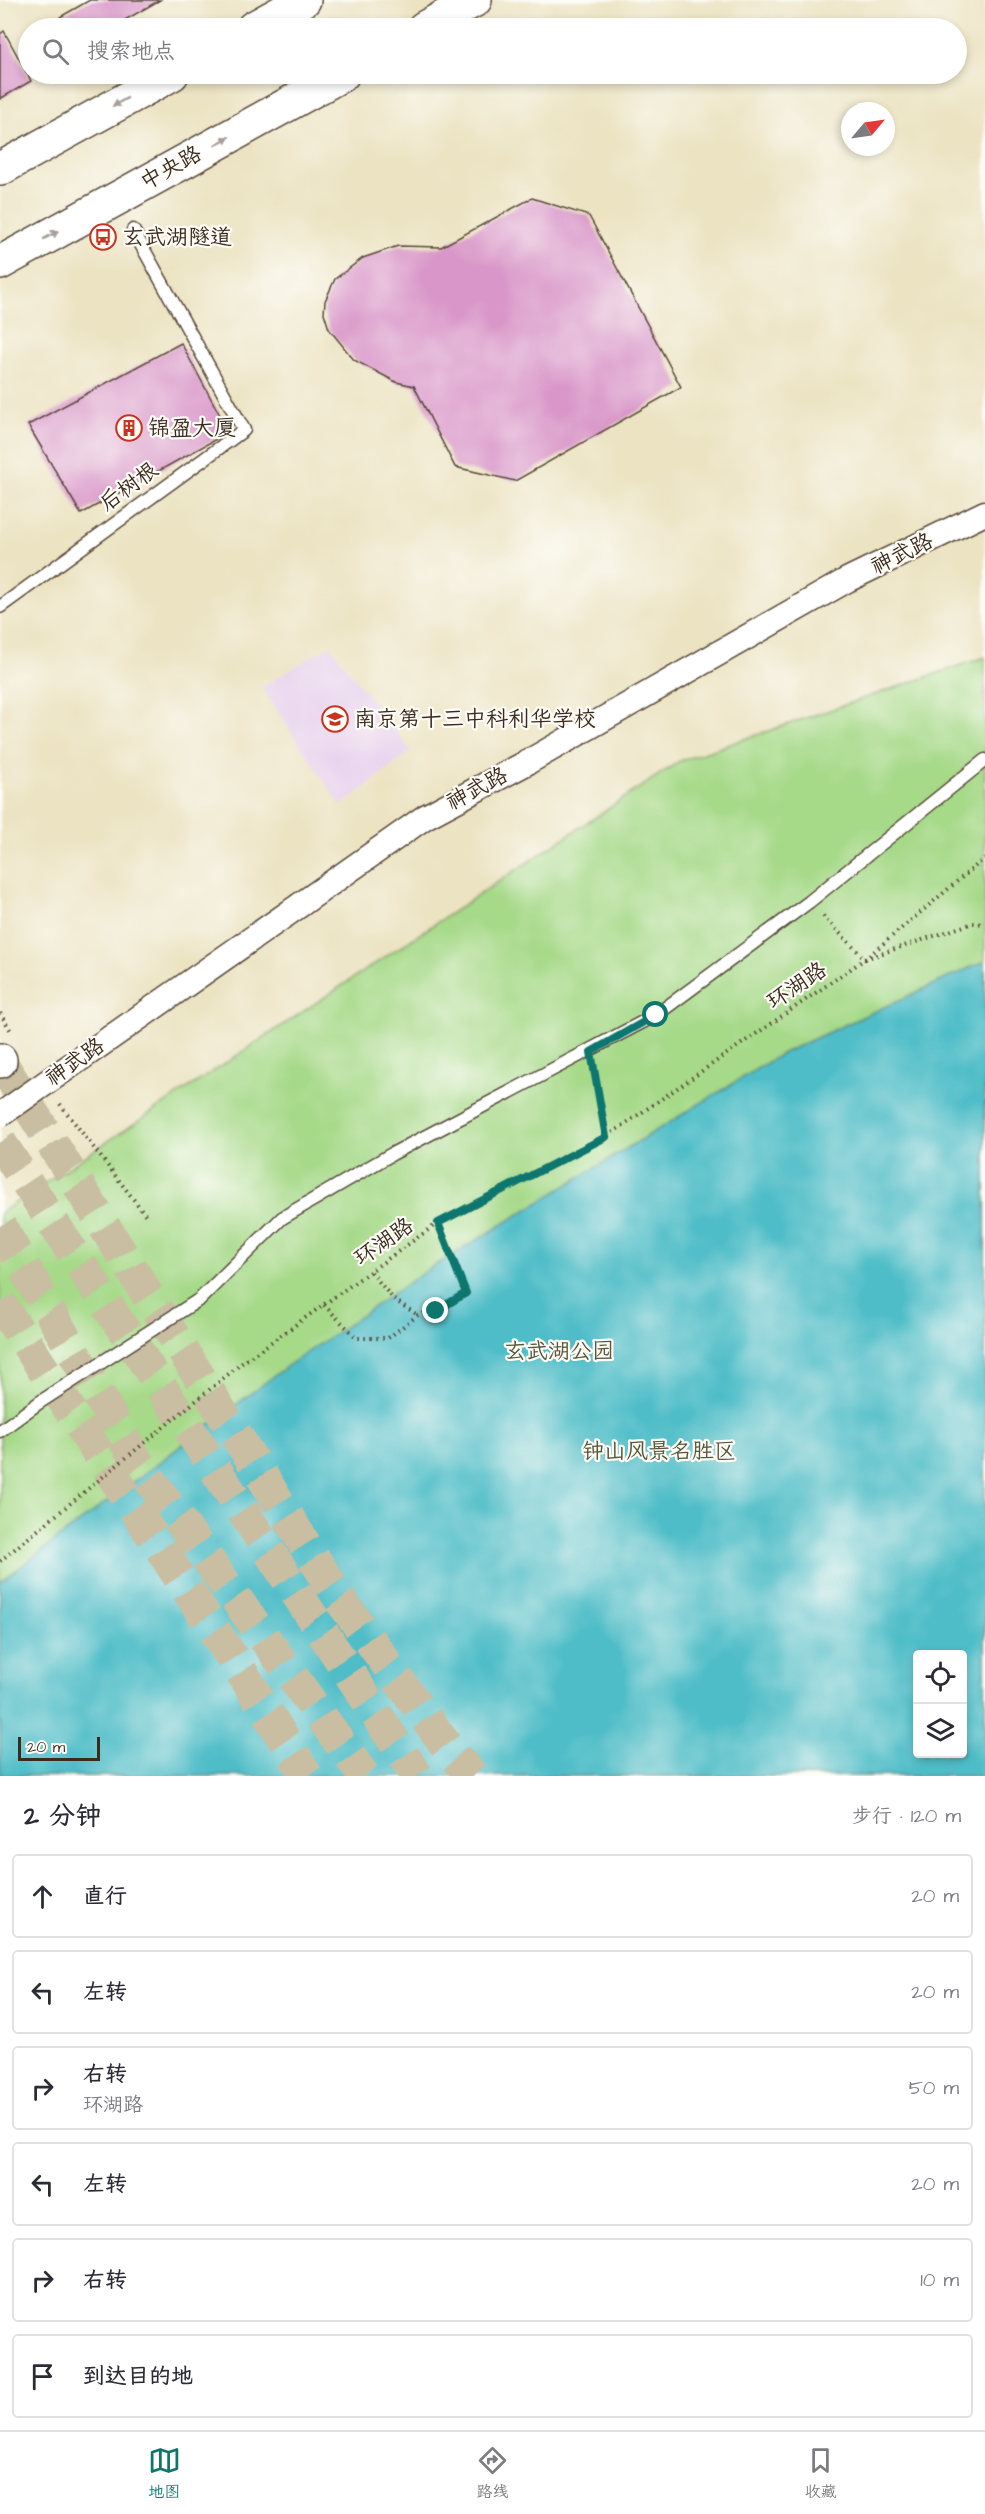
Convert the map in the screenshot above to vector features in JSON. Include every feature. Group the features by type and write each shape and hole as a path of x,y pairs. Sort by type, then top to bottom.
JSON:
{"main road":[{"path":"271,18 304,0"},
{"path":"442,18 475,0"},
{"path":"0,169 154,84"},
{"name":"中央路","path":"0,263 325,84"}],"street":[{"name":"神武路","path":"0,1115 425,817 528,762 848,580 985,513"}],"lane":[{"name":"后树根","path":"0,607 244,430 133,230"},
{"path":"0,1431 40,1402 200,1299 282,1218 392,1154 591,1052 656,1015 809,902 985,760"}],"path":[{"name":"环湖路","path":"0,1561 242,1363 438,1223 606,1137 865,959 985,858"},
{"path":"809,902 865,959 972,923 985,924"},
{"path":"591,1052 606,1137"},
{"path":"55,1098 148,1218"},
{"path":"324,1305 357,1338 388,1338 418,1315 436,1311 466,1293 438,1223"},
{"path":"371,1272 394,1300 418,1315"}],"shaded area":[{"name":"南京第十三中科利华学校","path":"330,646 411,751 341,806 261,687"}],"green space":[{"name":"玄武湖公园","path":"985,657 985,1776 0,1776 0,1213 680,761"}],"water":[{"name":"玄武湖公园","path":"985,961 985,1776 0,1776 0,1582 286,1367 426,1271 783,1053"}],"building":[{"path":"90,0 160,0 128,18 60,17"},
{"path":"4,31 18,57 18,84 26,84 0,99 0,34"},
{"path":"532,198 589,216 681,387 515,481 455,467 414,386 396,382 354,360 329,329 324,313 325,301 335,279 363,258 398,246 441,247"},
{"name":"锦盈大厦","path":"181,343 229,432 81,514 28,425"}],"tunnel":[{"path":"0,1061 339,1598 453,1755 473,1776"},
{"path":"0,1142 417,1776"},
{"path":"0,1226 138,1463 364,1776"},
{"path":"0,1303 307,1776"}],"place":[{"name":"玄武湖隧道","path":"103,237"},
{"name":"锦盈大厦","path":"129,428"},
{"name":"南京第十三中科利华学校","path":"335,719"}],"route":[{"path":"436,1311 466,1293 438,1223 606,1137 591,1052 656,1015"}],"park label":[{"name":"钟山风景名胜区","path":"659,1451"}]}
